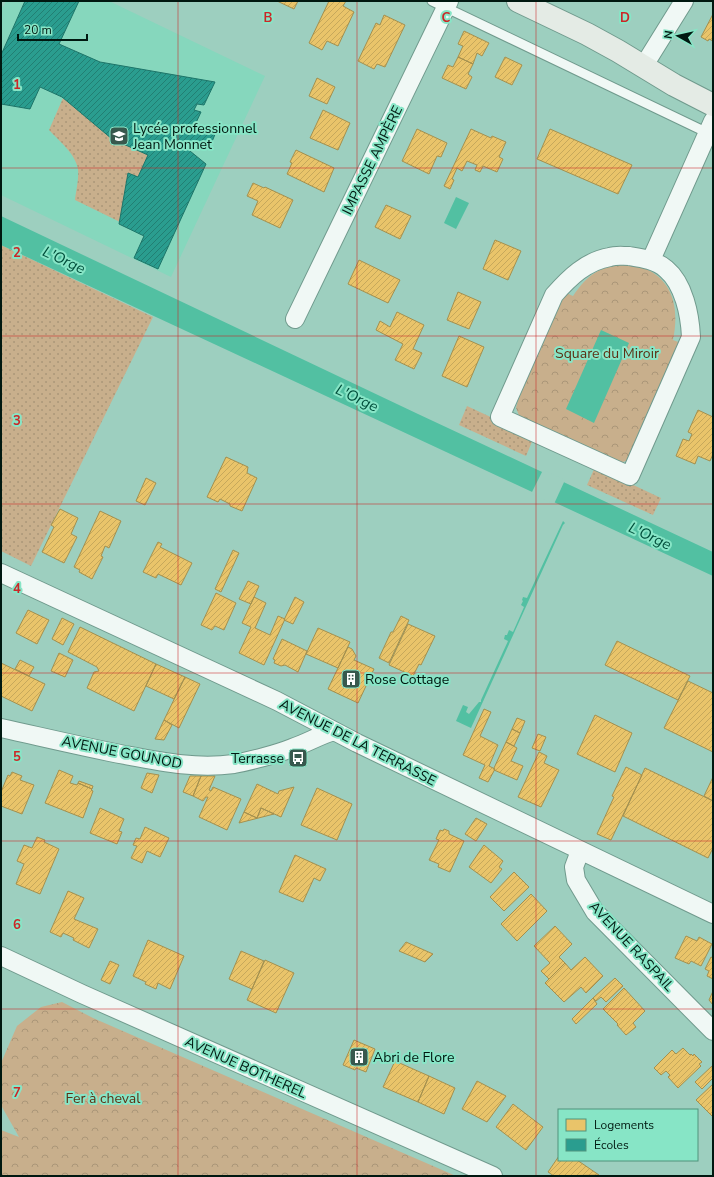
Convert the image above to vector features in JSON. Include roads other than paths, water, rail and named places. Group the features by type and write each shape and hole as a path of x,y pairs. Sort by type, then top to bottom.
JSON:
{"street":[{"path":"518,1 587,34 618,51 674,86 713,105"},
{"path":"643,67 684,1"},
{"name":"IMPASSE AMPÈRE","path":"295,318 442,3"},
{"path":"651,260 711,130"},
{"path":"628,256 651,260 666,268 674,278 681,291 691,323 691,337 630,476 500,418 554,295 564,284 576,273 592,262 610,257 628,256"},
{"name":"AVENUE DE LA TERRASSE","path":"1,573 277,700 390,759 713,914"},
{"name":"AVENUE GOUNOD","path":"1,728 174,764 205,766 234,764 293,748 309,740 334,731"},
{"name":"AVENUE RASPAIL","path":"580,851 574,867 576,880 595,912 713,1031"},
{"name":"AVENUE BOTHEREL","path":"1,956 82,994 493,1176"}],"lane":[{"path":"442,3 711,130"}],"water":[{"path":"456,197 469,203 456,229 444,223"},
{"name":"L'Orge","path":"1,216 713,552 713,576 1,245"},
{"path":"601,330 629,343 594,423 566,409"},
{"path":"563,521 565,523 471,728 456,721 463,705 468,707 466,712 469,714 479,702 481,702 508,641 504,639 505,635 507,635 509,630 513,632 524,607 521,605 523,597 527,598"}],"place":[{"name":"Lycée professionnel Jean Monnet","path":"119,136"},
{"name":"Rose Cottage","path":"351,679"},
{"name":"Terrasse","path":"298,758"},
{"name":"Abri de Flore","path":"359,1057"}],"park label":[{"name":"Square du Miroir","path":"607,353"},
{"name":"Fer à cheval","path":"103,1098"}]}
